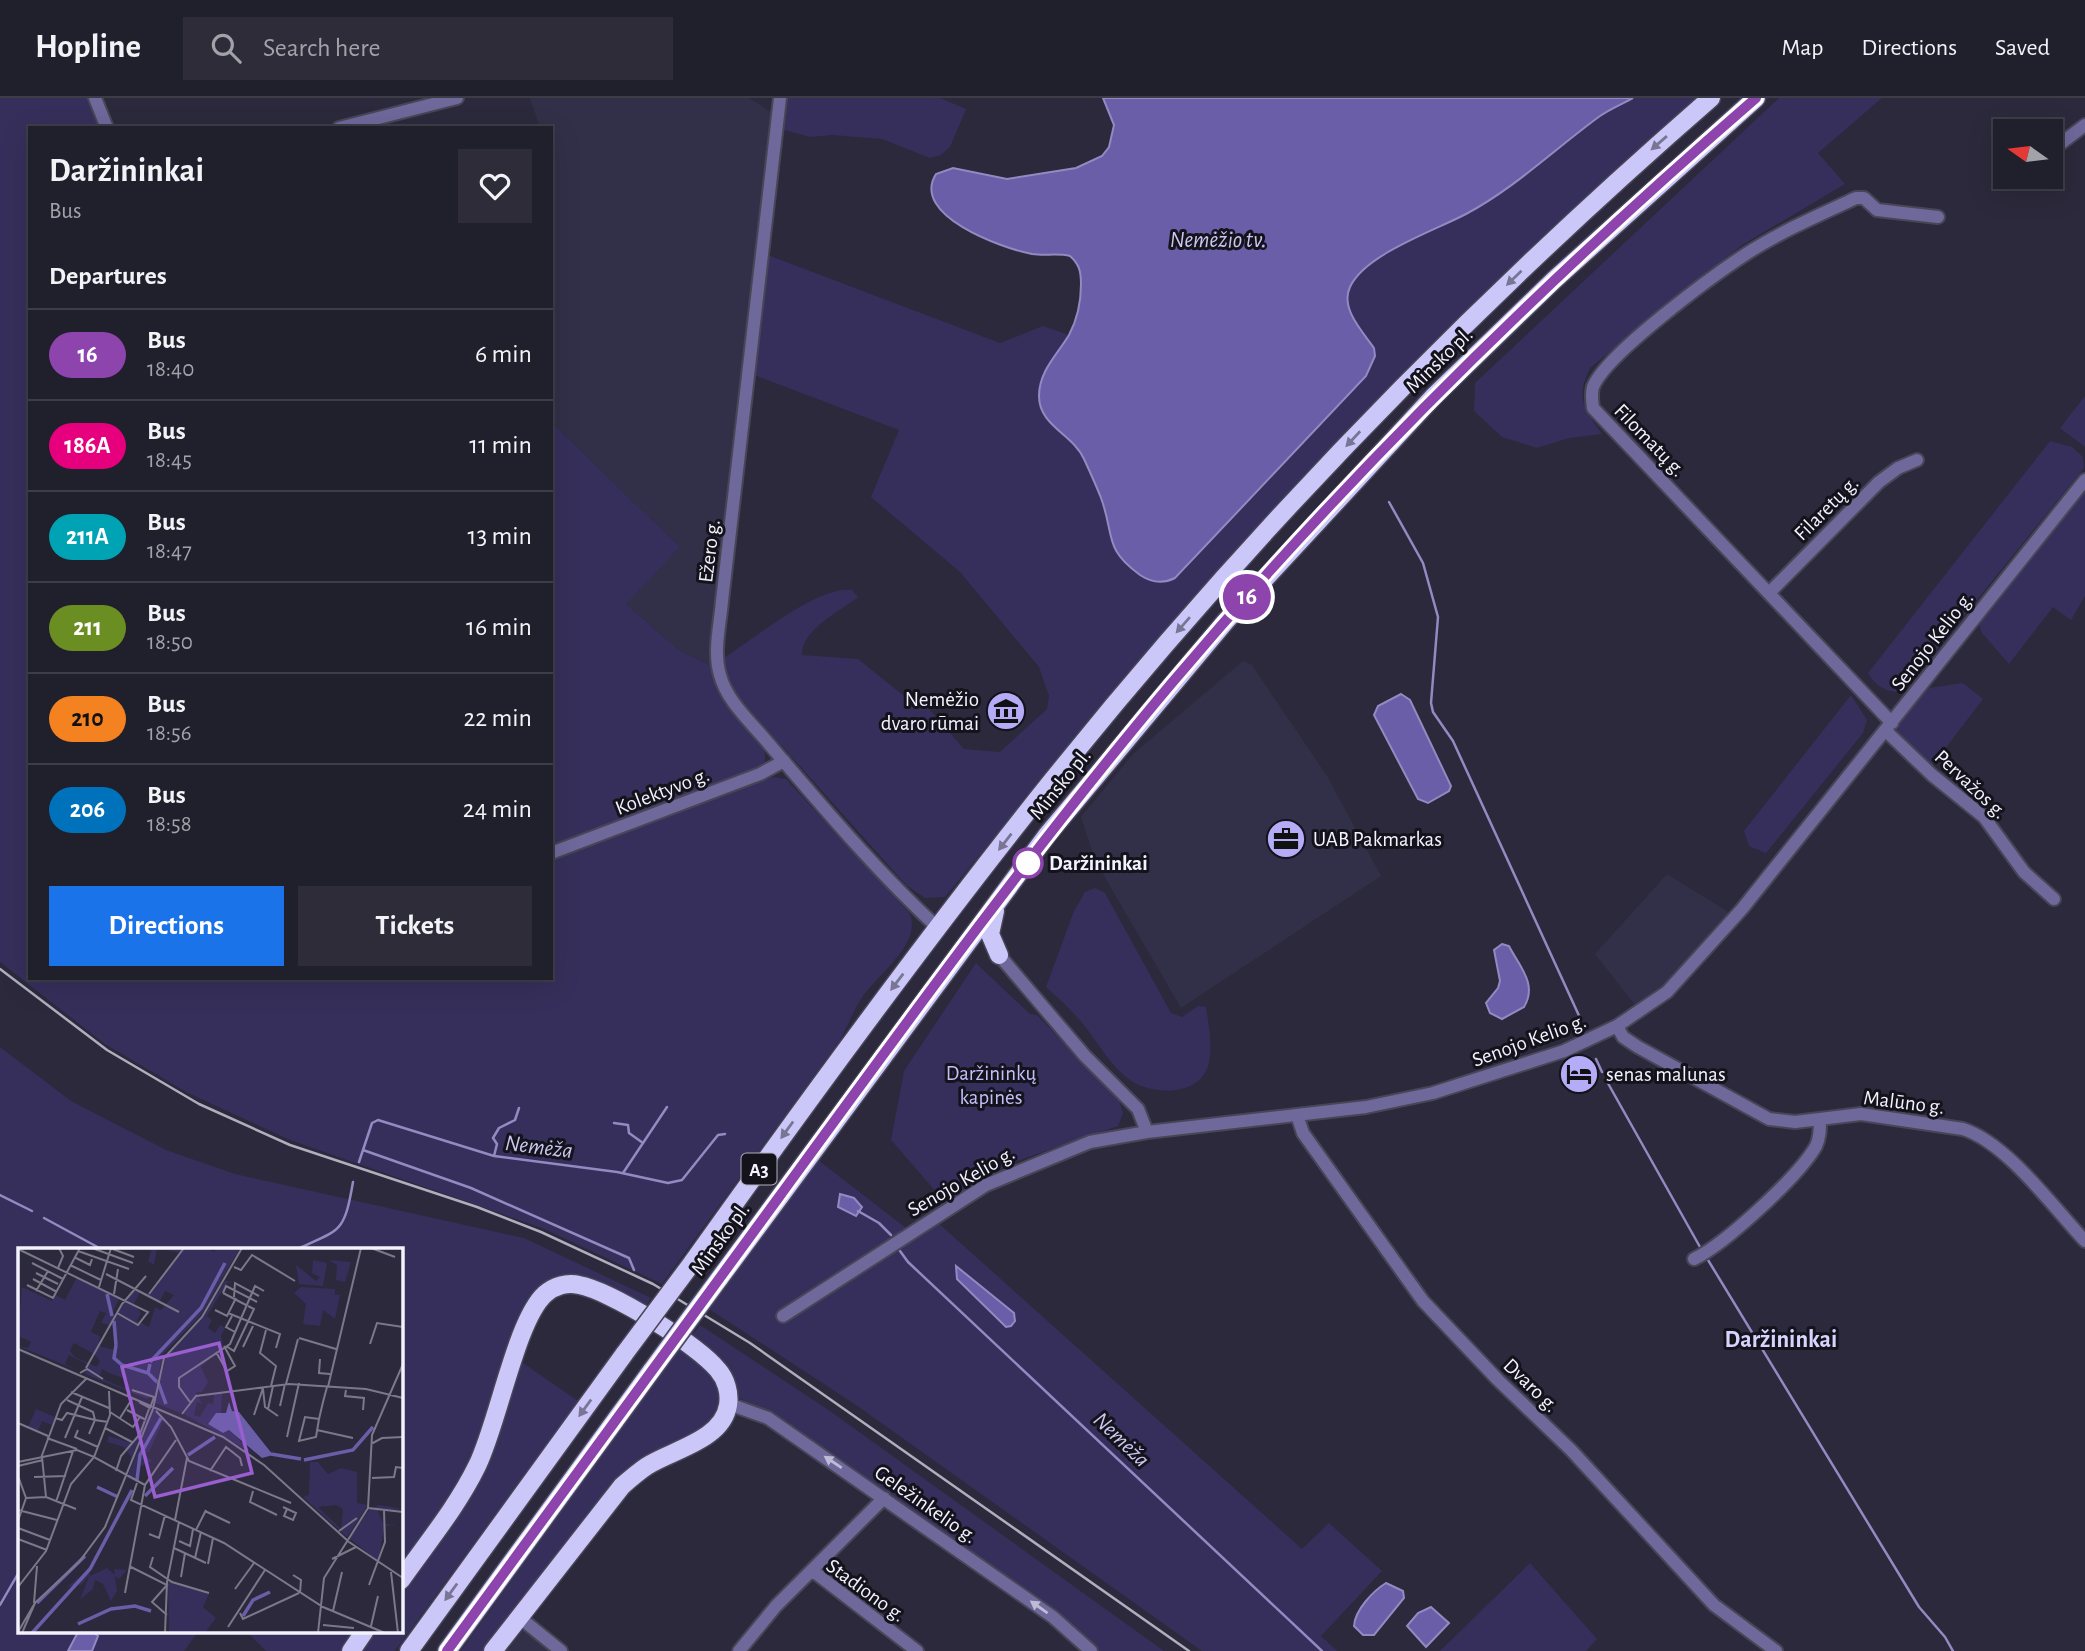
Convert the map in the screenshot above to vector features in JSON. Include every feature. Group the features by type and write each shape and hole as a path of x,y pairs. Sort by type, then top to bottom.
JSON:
{"highway":[{"name":"Minsko pl.","path":"409,1651 827,1074 1052,781 1179,630 1295,500 1454,336 1573,222 1711,98"},
{"name":"Minsko pl.","path":"447,1651 952,960 998,904 1048,835 1173,682 1270,572 1424,406 1554,280 1756,98"},
{"path":"998,904 990,934 999,955"},
{"path":"952,960 974,952 999,955"},
{"path":"402,1578 477,1466 498,1412 529,1316 537,1302 556,1287 578,1284 599,1291 694,1348 720,1372 729,1393 729,1405 721,1422 712,1432 647,1466 622,1486 493,1651"},
{"path":"351,1651 363,1634"}],"street":[{"path":"95,98 106,126"},
{"path":"347,126 457,98"},
{"name":"Ežero g.","path":"780,98 717,654 726,690 784,761 896,888 938,928"},
{"path":"2063,142 2085,125"},
{"name":"Filomatų g.","path":"1889,727 1769,593 1594,408 1594,386 1601,375 1658,319 1747,254 1810,219 1856,198 1864,198 1877,210 1938,217"},
{"name":"Filaretų g.","path":"1769,593 1880,482 1898,468 1917,460"},
{"name":"Senojo Kelio g.","path":"783,1316 986,1185 1090,1142 1147,1132 1366,1107 1433,1093 1564,1051 1617,1026 1667,992 1689,971 1889,727 2085,480"},
{"name":"Pervažos g.","path":"1889,727 1932,775 1984,817 2024,873 2054,899"},
{"name":"Kolektyvo g.","path":"553,852 761,774 784,761"},
{"path":"999,955 1085,1056 1138,1109 1147,1132"},
{"name":"Malūno g.","path":"1617,1026 1623,1037 1752,1112 1783,1121 1861,1114 1963,1129 1978,1134 1997,1147 2085,1241"},
{"name":"Dvaro g.","path":"1297,1115 1303,1133 1423,1301 1498,1381 1571,1450 1714,1605 1776,1651"},
{"path":"1694,1259 1716,1246 1800,1166 1815,1147 1820,1119"},
{"name":"Geležinkelio g.","path":"729,1405 768,1418 1053,1617 1091,1651"},
{"path":"813,1571 884,1498"},
{"name":"Stadiono g.","path":"739,1651 776,1606 813,1571 916,1651"},
{"path":"519,1616 561,1651"}],"shaded area":[{"path":"530,98 749,98 771,112 712,666 680,651 625,603 680,547 553,424 553,126 539,126"},
{"name":"UAB Pakmarkas","path":"1243,661 1252,665 1327,776 1381,876 1181,1008 1096,862 1081,817 1133,754"},
{"path":"1667,874 1730,913 1671,979 1636,1006 1595,954"},
{"path":"520,1628 550,1651 503,1651"}],"green space":[{"path":"0,98 88,98 99,126 28,126 28,980 553,980 553,858 773,777 786,779 910,914 912,925 904,947 863,996 840,1040 662,1284 542,1228 290,1140 188,1093 105,1044 0,962"},
{"path":"785,98 940,98 966,109 950,147 941,155 930,158 882,139 832,135 810,137 781,129"},
{"path":"1633,98 1697,98 1542,237 1318,460 1161,634 945,897 925,898 906,885 731,689 724,658 804,604 838,591 852,590 858,597 815,629 803,646 802,655 858,659 904,696 928,708 964,749 1000,752 1047,709 1049,696 1039,667 960,572 871,497 899,430 754,375 765,254 1000,343 1043,326 1069,335 1055,354 1058,430 1076,447 1090,469 1114,548 1133,569 1149,578 1166,581 1175,578 1366,376 1374,348 1358,327 1348,303 1350,287 1358,275 1385,254 1485,203 1570,137"},
{"path":"1779,98 1882,98 1818,153 1845,184 1742,245 1590,368 1582,396 1586,410 1602,434 1569,438 1537,448 1502,437 1474,411 1475,383"},
{"path":"2085,396 2085,447 2060,428"},
{"path":"553,424 680,547 626,604 680,651 712,666 726,702 760,741 765,759 762,770 553,846"},
{"path":"2050,441 2072,447 2083,457 2084,468 1902,692 1886,690 1878,685 1868,673"},
{"path":"2085,489 2085,596 2071,620 2053,607 2009,664 1982,633 1979,624"},
{"path":"1963,683 1983,699 1931,767 1897,733 1898,725 1928,688"},
{"path":"1851,695 1867,720 1863,733 1766,853 1749,846 1744,831"},
{"path":"1095,888 1105,893 1171,1013 1182,1017 1198,1006 1206,1007 1210,1059 1207,1070 1190,1086 1176,1090 1152,1089 1130,1080 1113,1064 1077,1017 1046,987 1074,911 1085,892"},
{"name":"Daržininkų kapinės","path":"976,963 1030,1014 1037,1015 1118,1098 1123,1113 1118,1126 1011,1163 945,1202 891,1140 904,1071"},
{"path":"0,1047 71,1101 166,1150 235,1174 524,1238 651,1298 644,1310 605,1286 542,1289 462,1477 402,1567 402,1248 18,1248 18,1634 197,1634 184,1651 0,1651"},
{"path":"818,1160 915,1235 936,1221 1302,1549 1329,1523 1382,1571 1321,1636 1337,1651 1202,1651 856,1405 709,1309"},
{"path":"700,1325 830,1411 1164,1651 1094,1651 775,1418 738,1397 732,1381 689,1339"},
{"path":"681,1346 713,1373 723,1402 712,1423 645,1461 486,1651 461,1651"},
{"path":"520,1361 578,1401 395,1651 359,1651 372,1634 402,1634 402,1591 462,1506"},
{"path":"1530,1563 1597,1639 1586,1651 1440,1651"},
{"path":"249,1634 354,1634 342,1651 266,1651"}],"water":[{"name":"Nemėžio tv.","path":"1103,98 1633,98 1600,116 1484,204 1385,254 1358,275 1350,287 1348,303 1358,327 1374,348 1375,356 1366,376 1175,578 1162,582 1144,578 1120,557 1112,541 1101,498 1084,459 1079,450 1050,423 1040,406 1042,379 1069,335 1077,316 1081,284 1077,265 1070,256 1032,254 981,237 947,216 936,203 931,189 936,174 953,168 1007,179 1076,168 1102,156 1109,147 1114,125"},
{"path":"1401,694 1410,700 1451,786 1449,791 1428,803 1418,799 1374,715 1378,706"},
{"path":"1502,944 1509,946 1522,968 1529,991 1524,1007 1502,1019 1490,1013 1486,1003 1500,981 1494,950"},
{"path":"840,1194 854,1198 862,1207 856,1216 838,1207"},
{"path":"956,1266 1014,1313 1015,1321 1011,1326 1006,1327 957,1279"},
{"path":"1386,1583 1403,1591 1404,1598 1374,1635 1363,1635 1354,1626 1355,1620 1370,1596"},
{"path":"1431,1607 1449,1623 1426,1647 1407,1626 1418,1613"},
{"path":"77,1634 98,1636 92,1651 68,1651"}],"waterway":[{"path":"1389,502 1423,563 1438,617 1431,703 1433,712 1453,741 1581,1020"},
{"path":"1596,1059 1602,1072"},
{"path":"1605,1078 1700,1247"},
{"path":"623,1173 667,1107"},
{"path":"494,1156 497,1144 493,1138 499,1128 515,1120 519,1108"},
{"name":"Nemėža","path":"359,1162 372,1123 378,1120 494,1156 617,1172 668,1183 682,1180 718,1135 725,1134"},
{"path":"614,1123 628,1125 629,1133 643,1143"},
{"path":"363,1150 471,1188 629,1258 634,1270"},
{"name":"Nemėža","path":"300,1248 338,1228 347,1212 353,1182"},
{"name":"Nemėža","path":"0,1195 32,1211"},
{"name":"Nemėža","path":"858,1211 879,1223 891,1235"},
{"name":"Nemėža","path":"44,1218 99,1248"},
{"name":"Nemėža","path":"900,1251 908,1262 1322,1651"},
{"path":"1708,1260 1919,1607 1945,1637 1953,1651"},
{"path":"0,1605 18,1574"}],"railway":[{"path":"0,969 107,1050 199,1104 290,1145 477,1207 541,1232 653,1284 750,1343 1189,1651"}],"bus line":[{"name":"16","path":"447,1651 952,960 998,904 1061,818 1173,682 1270,572 1433,397 1554,280 1756,98"}],"place":[{"name":"Nemėžio dvaro rūmai","path":"1006,711"},
{"name":"UAB Pakmarkas","path":"1286,839"},
{"name":"Daržininkai","path":"1028,863"},
{"name":"senas malunas","path":"1579,1074"}],"district":[{"name":"Daržininkai","path":"1781,1339"}]}
